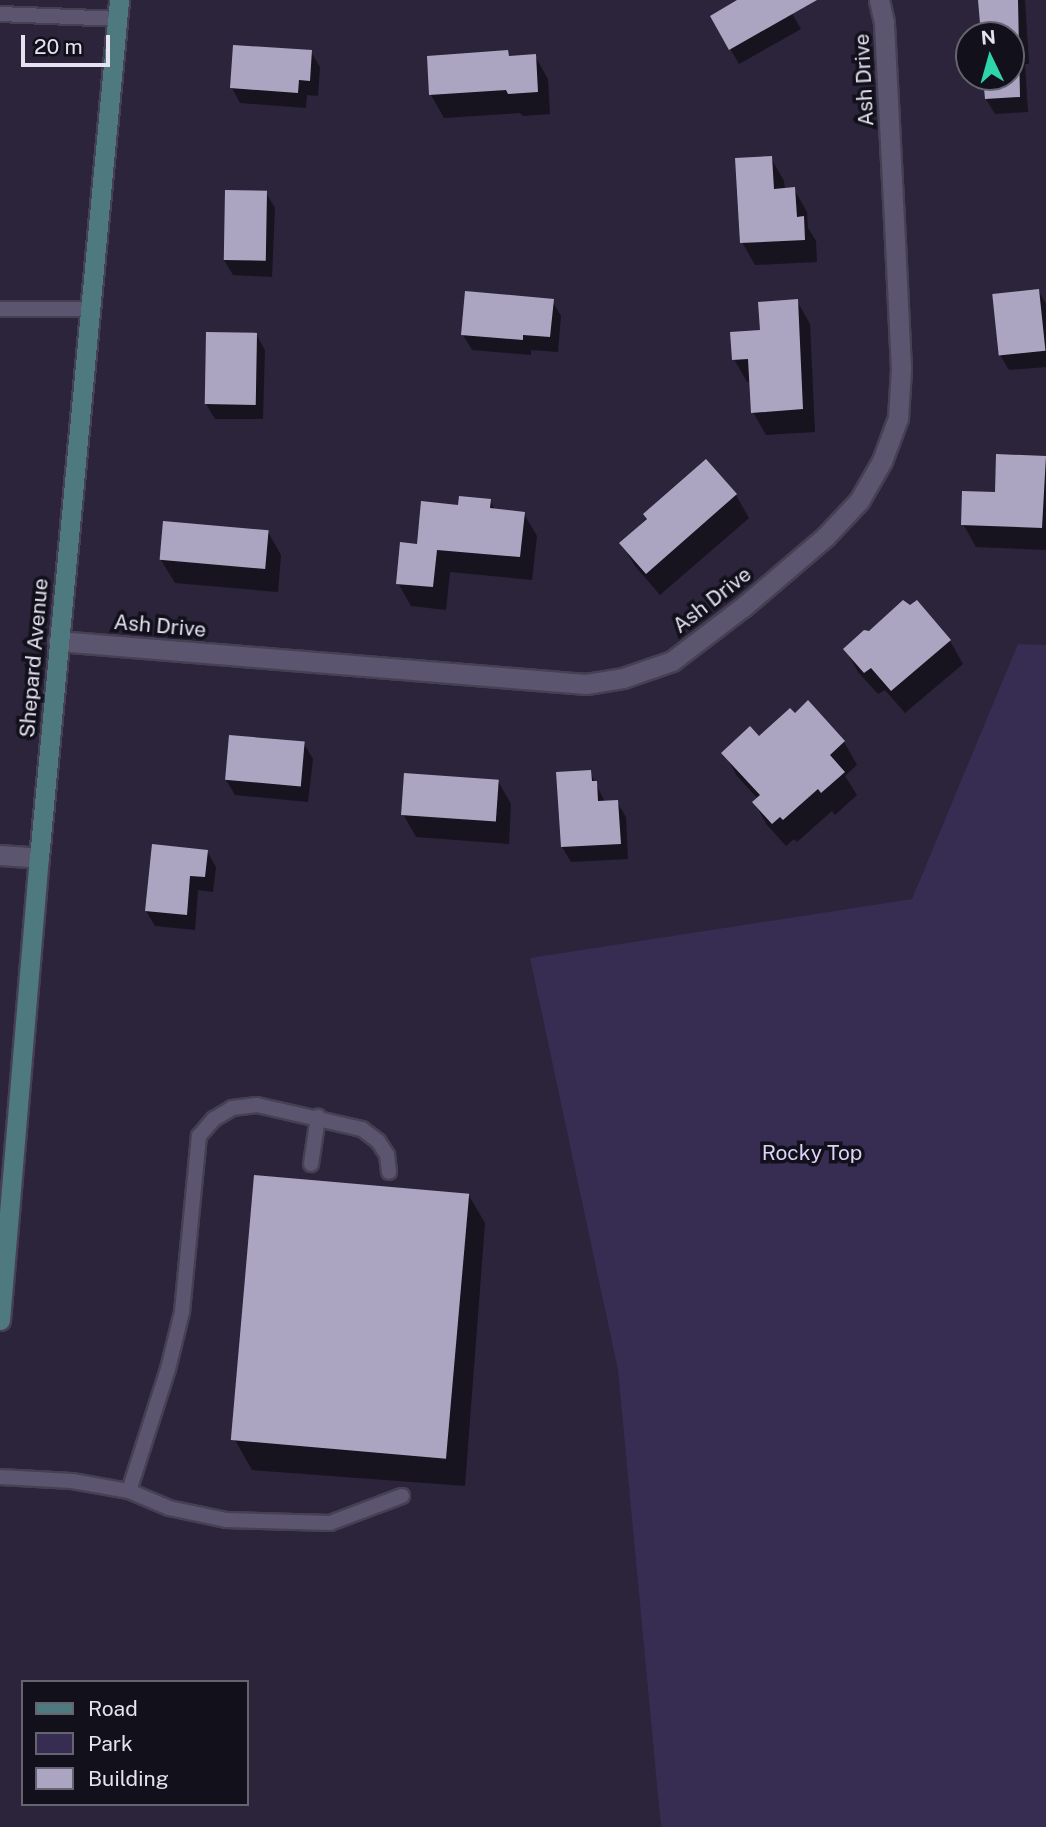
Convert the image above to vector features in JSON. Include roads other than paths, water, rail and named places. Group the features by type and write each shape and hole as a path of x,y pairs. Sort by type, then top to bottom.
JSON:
{"main road":[{"name":"Shepard Avenue","path":"0,1321 38,858 119,9"}],"street":[{"name":"Ash Drive","path":"58,641 586,684 623,678 672,661 743,607 826,536 859,501 882,461 898,418 901,369 884,22 879,0"},
{"path":"0,855 38,858"}],"lane":[{"path":"0,14 119,9"},
{"path":"0,309 89,309"},
{"path":"129,1491 168,1369 182,1312 199,1136 214,1119 232,1108 257,1105 362,1129 378,1141 387,1155 389,1172"},
{"path":"311,1164 318,1117"},
{"path":"0,1477 72,1481 129,1491 169,1508 226,1520 330,1523 402,1496"}],"park label":[{"name":"Rocky Top","path":"812,1153"}]}
